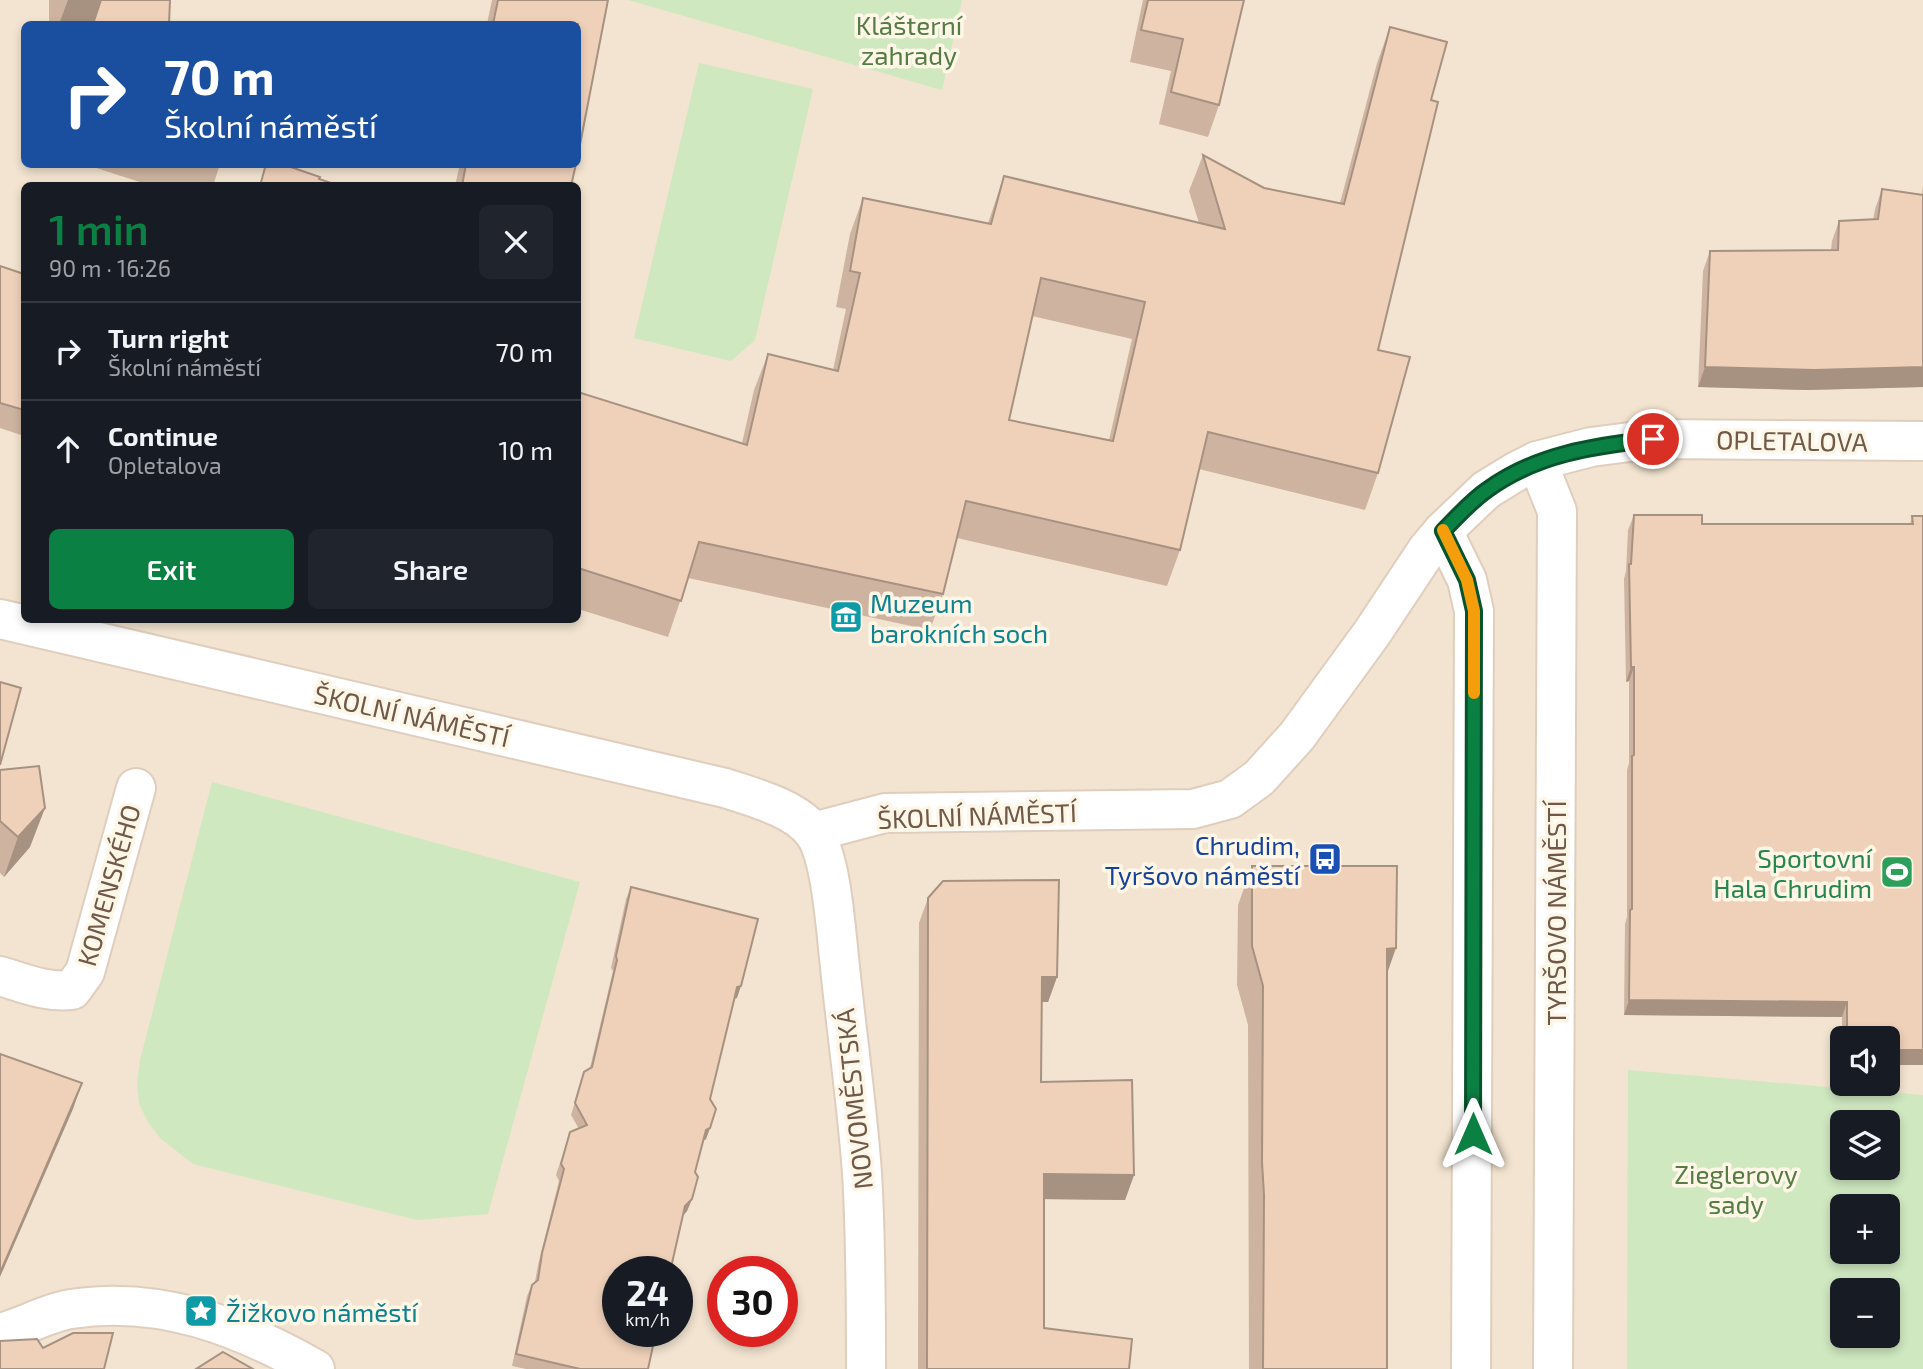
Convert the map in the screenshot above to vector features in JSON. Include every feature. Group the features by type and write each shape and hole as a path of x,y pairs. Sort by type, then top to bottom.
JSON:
{"street":[{"name":"OPLETALOVA","path":"1537,461 1591,447 1653,439 1923,441"},
{"name":"ŠKOLNÍ NÁMĚSTÍ","path":"0,619 725,788 782,809 800,819 813,832 885,813 1193,809 1230,799 1259,778 1297,736 1372,633 1411,572 1443,531 1486,490 1537,461"},
{"name":"TYRŠOVO NÁMĚSTÍ","path":"1537,461 1557,511 1553,1369"},
{"path":"1443,531 1467,580 1474,611 1471,1369"},
{"name":"KOMENSKÉHO","path":"0,976 47,990 72,990 85,972 136,788"},
{"name":"NOVOMĚSTSKÁ","path":"813,832 828,873 862,1173 866,1252 866,1369"},
{"path":"0,1334 69,1309 148,1307 201,1317 257,1338 315,1369"}],"shaded area":[{"path":"0,0 1923,0 1923,1369 0,1369"}],"green space":[{"name":"Klášterní zahrady","path":"628,0 962,0 942,90"},
{"path":"699,63 813,89 755,340 731,361 634,338"},
{"path":"212,782 580,882 488,1214 417,1220 193,1164 161,1139 148,1122 139,1104 137,1085 140,1060"},
{"name":"Zieglerovy sady","path":"1628,1070 1830,1087 1830,1096 1900,1096 1900,1093 1923,1095 1923,1369 1627,1369"}],"building":[{"path":"101,0 170,0 169,21 94,21"},
{"path":"498,0 608,0 581,140 581,21 494,21"},
{"path":"1148,0 1244,0 1219,105 1171,92 1183,39 1141,30"},
{"path":"1390,27 1447,42 1431,100 1438,102 1378,350 1410,357 1378,473 1208,432 1180,550 966,501 943,594 699,542 681,601 581,569 581,393 747,445 768,354 838,371 860,273 850,271 863,198 991,224 1004,176 1225,229 1203,155 1264,188 1344,204","holes":["1041,278 1145,302 1113,441 1009,420"]},
{"path":"265,168 294,168 328,182 261,182"},
{"path":"465,168 575,168 572,182 463,182"},
{"path":"1882,189 1923,195 1923,367 1814,370 1705,367 1710,251 1838,250 1839,221 1878,219"},
{"path":"0,266 21,273 21,409 0,403"},
{"path":"1634,515 1702,515 1702,524 1913,524 1912,516 1923,516 1923,1050 1900,1050 1900,1026 1847,1026 1847,1002 1629,1000 1634,755 1631,564"},
{"path":"0,682 21,688 0,765"},
{"path":"39,766 45,808 18,837 0,821 0,770"},
{"path":"1252,866 1397,866 1396,948 1387,949 1387,1369 1263,1369 1263,986 1252,946"},
{"path":"1059,880 1057,977 1042,977 1041,1082 1132,1080 1134,1175 1044,1174 1044,1328 1132,1339 1129,1369 927,1369 928,898 943,881"},
{"path":"631,887 758,919 741,986 737,987 710,1099 716,1109 710,1128 706,1130 695,1172 698,1177 692,1199 685,1206 674,1256 602,1256 602,1347 653,1347 648,1369 580,1369 516,1354 532,1285 538,1280 570,1132 587,1125 575,1103 584,1072 592,1067"},
{"path":"0,1054 82,1083 0,1273"},
{"path":"73,1333 113,1333 104,1369 0,1369 0,1341 37,1339 43,1348"},
{"path":"223,1352 253,1369 196,1369"}],"slow traffic":[{"path":"1443,530 1467,580 1474,611 1474,693"}],"place":[{"name":"Muzeum barokních soch","path":"846,617"},
{"name":"Chrudim, Tyršovo náměstí","path":"1325,859"},
{"name":"Sportovní Hala Chrudim","path":"1897,872"},
{"name":"Žižkovo náměstí","path":"201,1311"}],"route":[{"path":"1473,1134 1474,611 1467,580 1443,531 1486,490 1537,461 1591,447 1653,439"}]}
